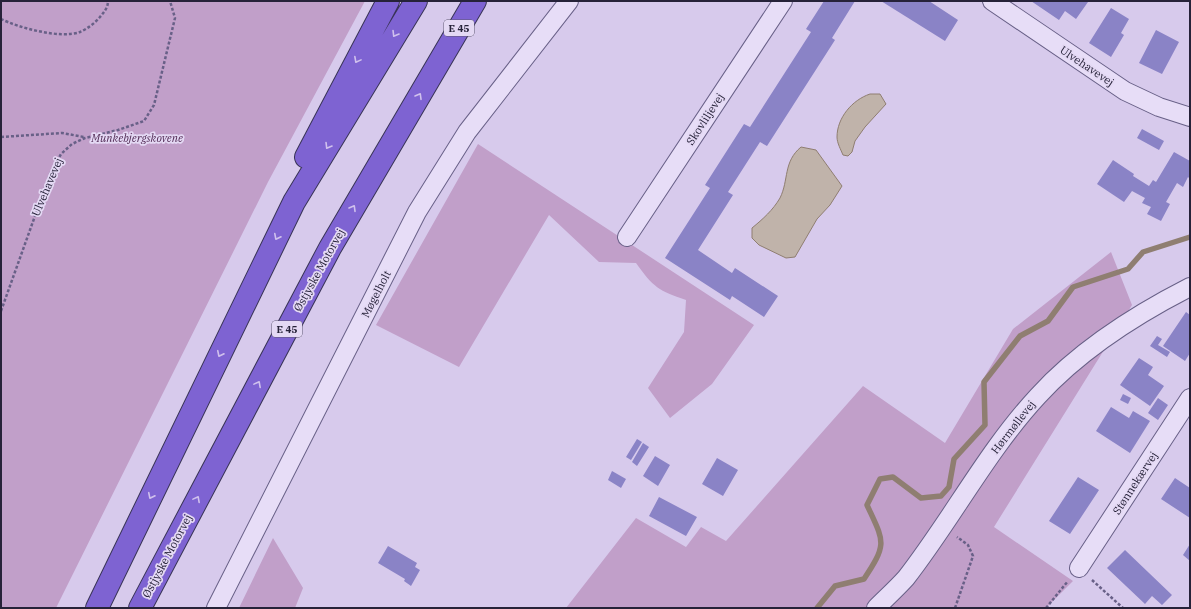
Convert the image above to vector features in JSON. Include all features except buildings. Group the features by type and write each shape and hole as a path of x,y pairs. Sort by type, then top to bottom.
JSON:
{"highway":[{"path":"294,202 302,162 388,1"},
{"path":"97,608 294,202 416,1"},
{"name":"Østjyske Motorvej","path":"140,608 330,248 475,1"},
{"path":"443,56 486,1"}],"street":[{"name":"Møgelholt","path":"216,608 417,212 467,132 569,1"},
{"name":"Skovliljevej","path":"627,238 783,1"},
{"name":"Ulvehavevej","path":"992,1 1125,91 1159,108 1190,117"},
{"name":"Hørmøllevej","path":"876,608 905,578 999,444 1037,396 1070,364 1108,336 1190,287"},
{"name":"Stønnekærvej","path":"1079,568 1190,398"}],"path":[{"path":"1,19 9,23 61,34 80,32 96,22 108,6 108,1"},
{"name":"Ulvehavevej","path":"1,311 50,174 61,154 72,144 85,138 118,130 144,121 154,105 175,18 170,1"},
{"path":"1,137 62,133 85,138"},
{"path":"942,526 968,545 973,556 955,608"},
{"path":"1046,608 1079,568 1123,608"}],"green space":[{"name":"Munkebjergskovene","path":"1,1 365,1 268,182 56,608 1,608"},
{"path":"478,144 754,325 712,384 670,418 648,388 684,332 686,300 669,294 657,287 647,278 636,263 599,262 549,215 459,367 376,325"},
{"path":"1111,252 1132,305 994,527 1073,581 1046,608 566,608 636,518 686,547 701,527 726,541 863,386 945,443 1013,329"},
{"path":"273,538 303,588 295,608 239,608"}],"shaded area":[{"path":"870,94 880,94 886,104 865,127 855,141 852,152 848,156 843,155 837,139 840,123 852,105"},
{"path":"801,147 816,150 842,186 830,205 817,219 795,257 786,258 759,245 752,238 752,228 768,214 780,198 785,185 791,159"}],"waterway":[{"path":"817,608 835,586 864,579 877,557 880,550 880,535 867,505 880,479 893,477 921,498 941,496 949,487 954,459 985,425 984,382 1020,336 1048,321 1073,287 1128,269 1143,252 1190,237"}]}
